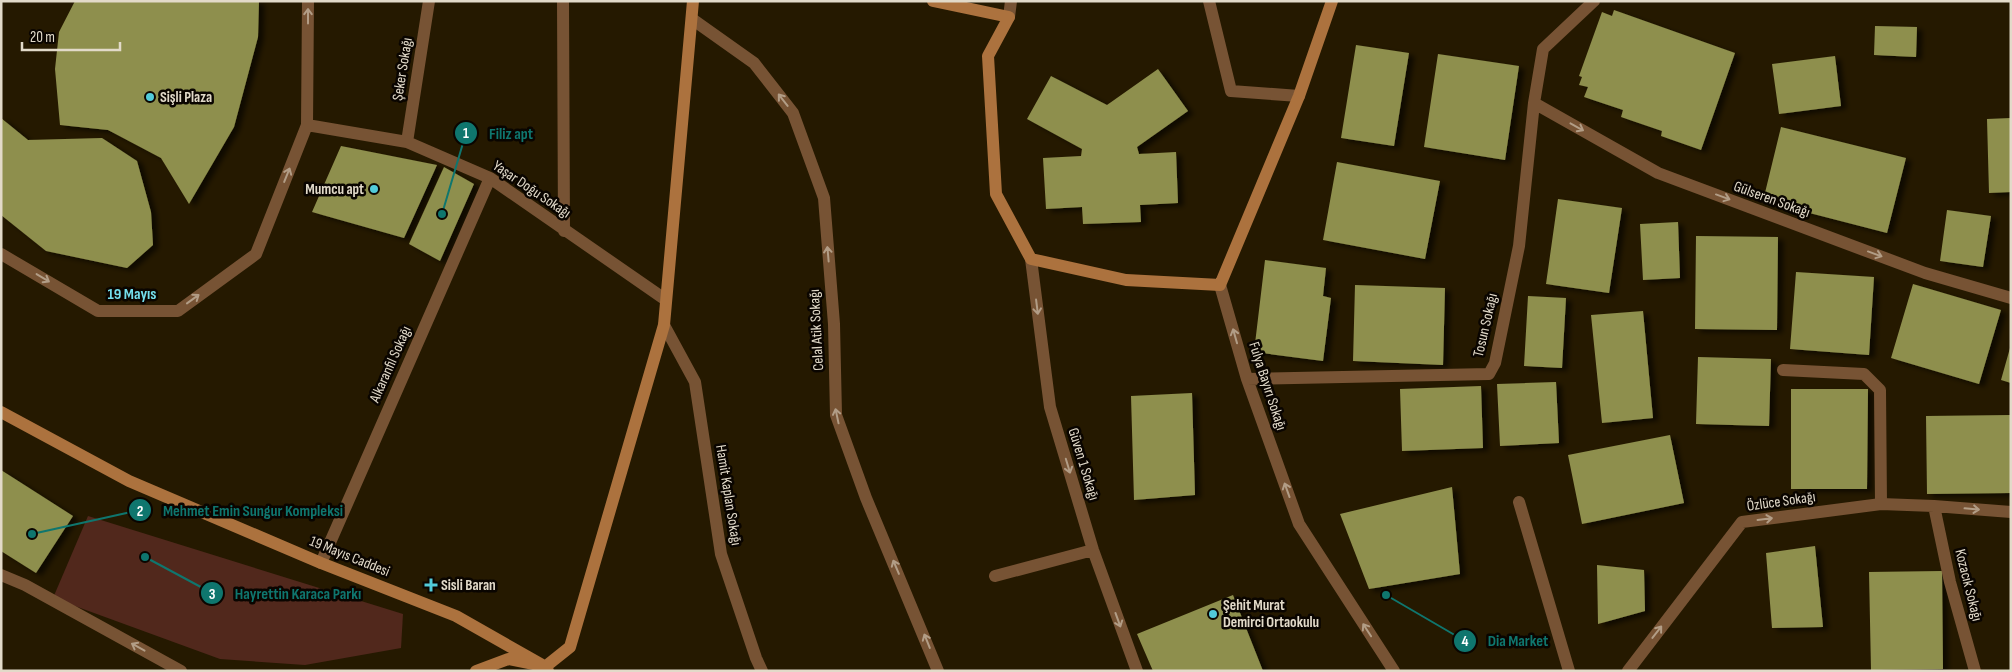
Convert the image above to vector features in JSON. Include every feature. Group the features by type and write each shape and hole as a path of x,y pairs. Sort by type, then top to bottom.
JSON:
{"street":[{"path":"1,254 98,311 178,310 256,254 307,125 308,1"},
{"name":"Şeker Sokağı","path":"406,142 429,1"},
{"path":"563,1 564,231"},
{"path":"476,671 508,659 544,669 570,647 664,325 694,1"},
{"path":"933,1 1009,17 1011,1"},
{"path":"1210,1 1231,91 1299,96"},
{"path":"1031,259 1126,280 1220,285 1299,96 1332,1"},
{"path":"1534,103 1544,49 1594,1"},
{"name":"Güven 1 Sokağı","path":"1009,17 988,56 996,194 1031,259 1050,407 1093,550 1136,671"},
{"name":"Celal Atik Sokağı","path":"692,19 754,63 793,113 824,198 834,324 836,415 866,498 938,671"},
{"name":"Gülseren Sokağı","path":"1534,103 1658,173 1924,273 2011,298"},
{"name":"Tosun Sokağı","path":"1248,379 1489,374 1495,364 1519,246 1534,103"},
{"name":"Yaşar Doğu Sokağı","path":"307,125 406,142 490,178 666,300"},
{"name":"Alkaranfil Sokağı","path":"321,563 490,178"},
{"name":"Fulya Bayırı Sokağı","path":"1220,285 1248,379 1299,524 1394,671"},
{"name":"Hamit Kaplan Sokağı","path":"664,325 695,382 721,554 762,671"},
{"path":"1784,370 1864,374 1880,390 1881,504"},
{"name":"19 Mayıs Caddesi","path":"1,412 129,481 321,563 456,616 544,669"},
{"path":"1518,502 1569,671"},
{"name":"Özlüce Sokağı","path":"1628,671 1742,522 1881,504 2011,512"},
{"name":"Kozacık Sokağı","path":"1934,506 1950,582 1976,671"},
{"path":"995,576 1093,550"},
{"path":"1,575 25,585 180,671"}],"shaded area":[{"path":"88,516 403,614 401,648 305,665 220,659 53,598"}],"building":[{"name":"Sişli Plaza","path":"75,1 259,1 258,37 234,127 189,204 161,158 108,130 60,125 55,69 59,32"},
{"path":"1614,10 1735,53 1701,150 1661,136 1662,131 1621,117 1623,110 1584,97 1588,87 1579,85 1582,77 1579,76 1602,12 1612,16"},
{"path":"1875,26 1917,27 1916,57 1874,55"},
{"path":"1356,45 1409,53 1394,146 1341,138"},
{"path":"1438,54 1519,66 1505,160 1424,147"},
{"path":"1835,56 1841,106 1779,114 1772,64"},
{"path":"1158,69 1188,111 1137,147 1139,154 1176,152 1178,203 1140,205 1141,222 1083,224 1082,207 1046,209 1043,158 1081,156 1082,149 1027,119 1051,76 1107,105"},
{"path":"1,118 28,140 102,138 137,161 151,212 153,245 127,268 46,251 1,215"},
{"path":"2011,118 2011,192 1989,193 1987,119"},
{"path":"1781,127 1906,158 1887,233 1763,201"},
{"name":"Mumcu apt","path":"341,146 437,165 404,238 312,212"},
{"path":"1337,162 1440,181 1425,259 1323,240"},
{"path":"444,167 474,184 440,261 409,244"},
{"path":"1558,199 1622,208 1609,293 1546,284"},
{"path":"1947,210 1991,216 1983,267 1940,261"},
{"path":"1678,222 1680,278 1643,280 1640,224"},
{"path":"1696,236 1778,237 1777,330 1695,329"},
{"path":"1265,260 1326,268 1323,296 1331,298 1323,361 1254,352"},
{"path":"1796,272 1874,277 1869,355 1790,349"},
{"path":"1913,284 2001,310 1979,384 1891,358"},
{"path":"1355,285 1445,288 1443,365 1353,361"},
{"path":"1528,296 1566,298 1562,368 1524,366"},
{"path":"1643,311 1653,418 1602,423 1591,315"},
{"path":"2011,348 2011,383 2001,380"},
{"path":"1698,357 1771,359 1769,426 1696,424"},
{"path":"1556,382 1559,443 1500,446 1497,384"},
{"path":"1481,386 1483,448 1402,451 1400,389"},
{"path":"1791,389 1868,389 1867,489 1791,489"},
{"path":"1192,393 1195,495 1134,500 1131,396"},
{"path":"2011,415 2011,493 1927,494 1926,416"},
{"path":"1670,435 1684,503 1582,524 1568,455"},
{"path":"1,470 73,516 36,573 1,551"},
{"path":"1452,487 1460,574 1369,589 1340,514"},
{"path":"1815,546 1823,627 1772,628 1766,553"},
{"path":"1597,565 1644,570 1645,611 1598,624"},
{"path":"1942,571 1943,669 1871,670 1869,572"},
{"name":"Şehit Murat Demirci Ortaokulu","path":"1233,595 1263,671 1153,671 1137,634"}],"place":[{"name":"Sişli Plaza","path":"150,97"},
{"name":"Mumcu apt","path":"374,189"},
{"name":"Filiz apt","path":"442,214"},
{"name":"Mehmet Emin Sungur Kompleksi","path":"32,534"},
{"name":"Hayrettin Karaca Parkı","path":"145,557"},
{"name":"Sisli Baran","path":"431,585"},
{"name":"Dia Market","path":"1386,595"},
{"name":"Şehit Murat Demirci Ortaokulu","path":"1213,614"}],"district":[{"name":"19 Mayıs","path":"132,293"}]}
